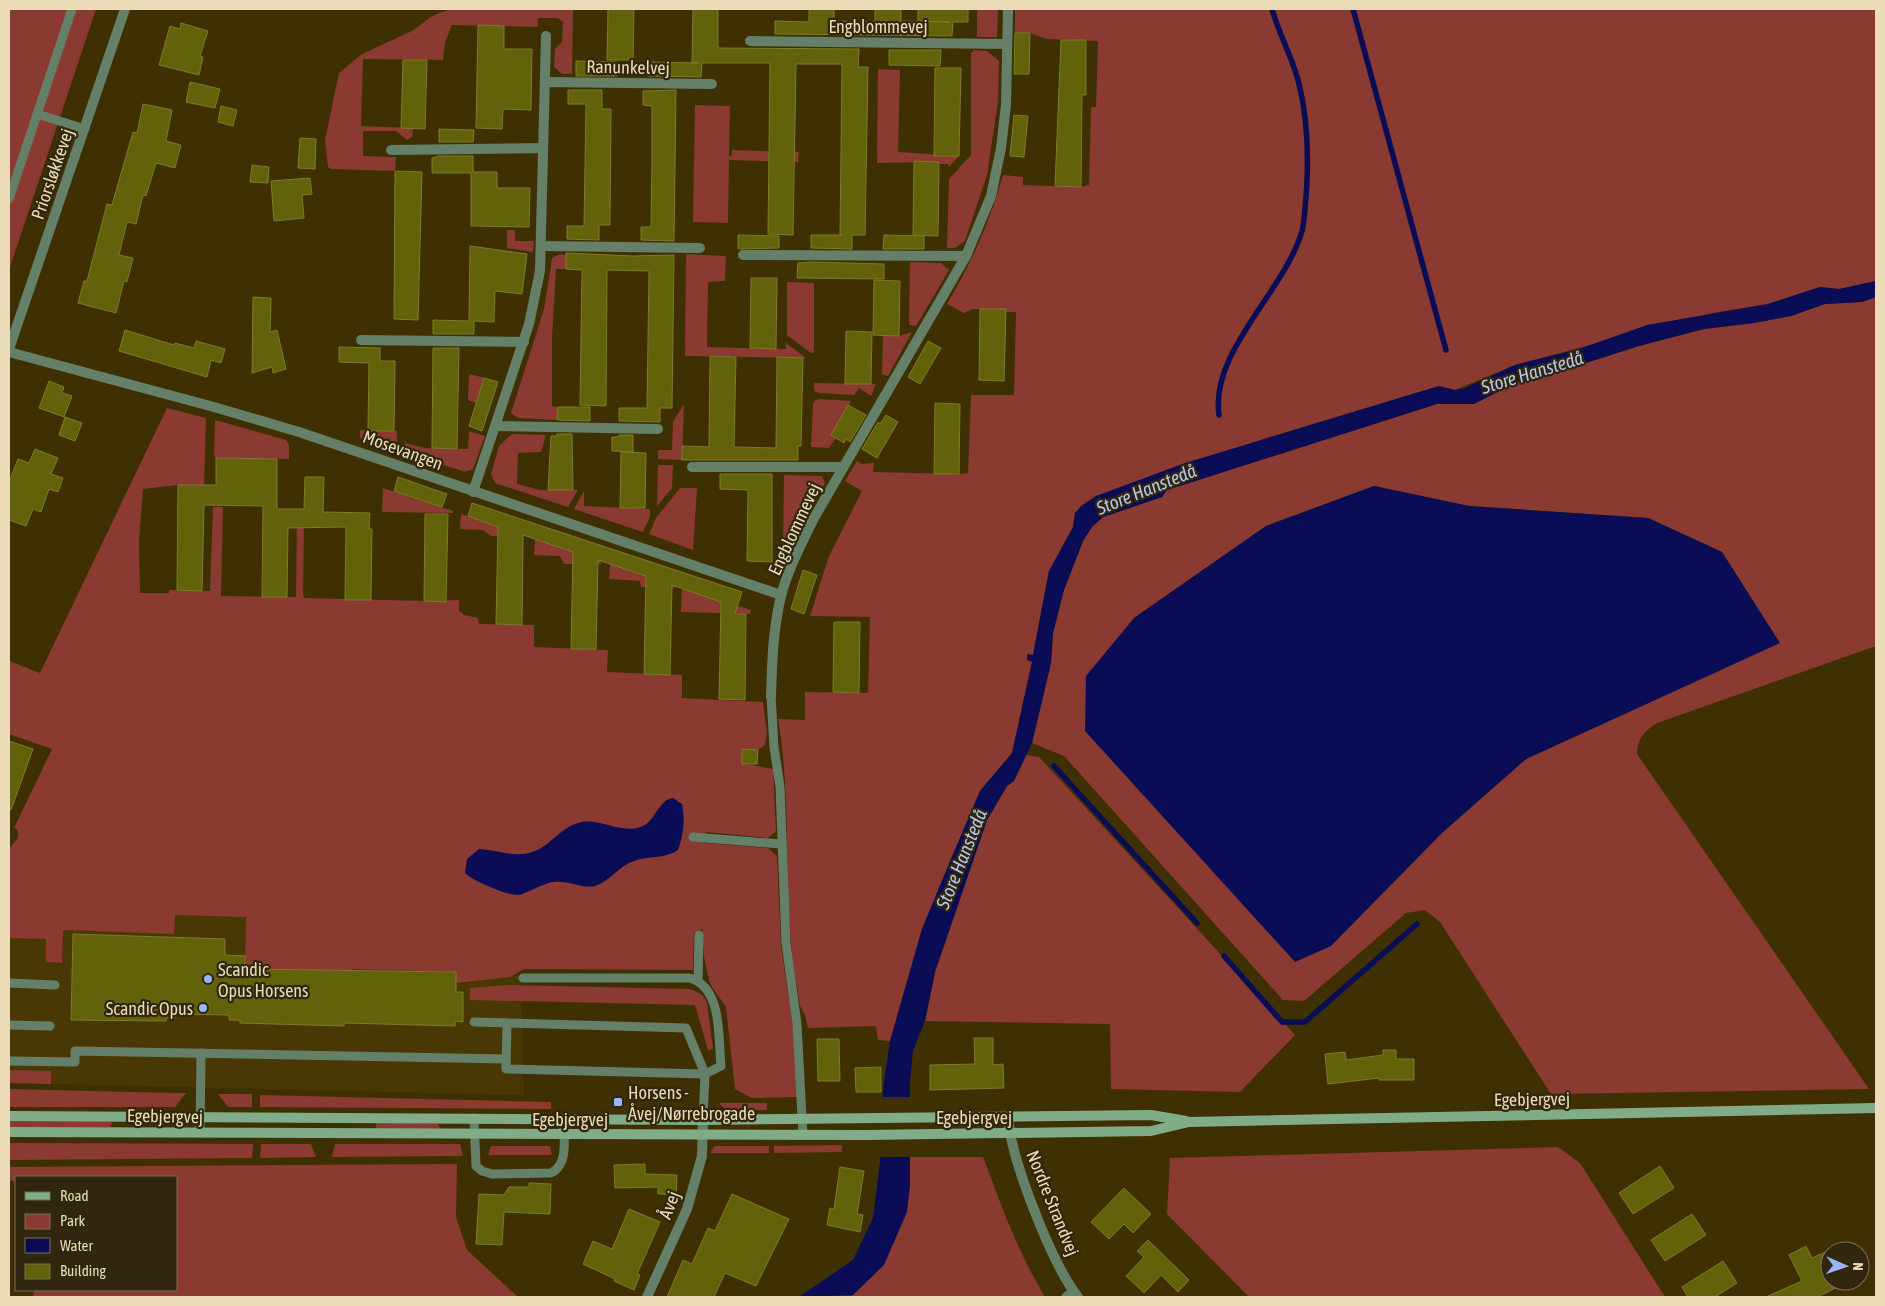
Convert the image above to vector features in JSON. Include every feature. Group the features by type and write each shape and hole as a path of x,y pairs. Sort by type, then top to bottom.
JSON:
{"street":[{"name":"Priorsløkkevej","path":"9,350 125,9"},
{"name":"Engblommevej","path":"771,696 773,641 781,595 795,558 814,518 966,256 991,196 1001,148 1006,105 1008,9"},
{"path":"473,492 524,342 540,271 546,36"},
{"name":"Engblommevej","path":"750,41 1006,44"},
{"name":"Ranunkelvej","path":"545,82 712,84"},
{"path":"391,150 543,148"},
{"path":"542,246 700,248"},
{"path":"743,255 966,256"},
{"path":"361,340 524,342"},
{"name":"Mosevangen","path":"9,350 251,417 349,448 473,492 781,595"},
{"path":"496,426 658,428"},
{"name":"Engblommevej","path":"692,467 843,467"},
{"name":"Egebjergvej","path":"9,1116 703,1120 1151,1115 1189,1122 1876,1108"},
{"name":"Nordre Strandvej","path":"1008,1117 1009,1133 1036,1214 1072,1295"},
{"name":"Åvej","path":"647,1297 687,1210 702,1156 703,1120"},
{"name":"Egebjergvej","path":"9,1132 702,1136 867,1135 1151,1131 1189,1122"}],"lane":[{"path":"9,199 72,9"},
{"path":"37,114 85,129"},
{"path":"771,696 774,747 780,787 786,943 797,1024 803,1135"},
{"path":"693,836 781,844"},
{"path":"698,981 699,935"},
{"path":"507,1023 506,1069 705,1074 721,1066 714,1004 708,990 698,981 690,978 523,978"},
{"path":"9,984 55,985"},
{"path":"474,1022 686,1028 705,1074 703,1120"},
{"path":"9,1025 50,1026"},
{"path":"9,1061 75,1062 75,1051 506,1059"},
{"path":"200,1133 201,1053"},
{"path":"474,1118 476,1166 482,1171 492,1174 551,1173 557,1170 562,1162 564,1119"}],"shaded area":[{"path":"138,876 503,975 521,976 524,1095 9,1083 9,912"}],"green space":[{"path":"9,9 96,9 9,270"},
{"path":"450,9 573,9 572,74 562,74 554,67 555,49 562,42 563,22 558,18 538,18 538,27 452,25 445,42 443,60 363,59 361,126 413,128 412,137 407,140 396,131 363,131 363,156 396,157 395,171 331,169 328,167 325,140 339,73 362,54 412,31 432,16"},
{"path":"977,9 998,9 997,37 977,37"},
{"path":"1015,9 1876,9 1876,281 1839,289 1820,287 1768,304 1712,313 1515,365 1455,390 1439,386 1263,439 1075,513 1073,527 1049,571 1033,655 1028,654 1032,662 1012,753 980,791 922,929 890,1041 878,1040 876,1026 808,1028 805,1015 800,1006 793,965 789,913 785,775 778,719 805,720 805,692 868,693 870,617 810,616 829,556 862,491 845,481 857,461 861,464 874,463 873,472 968,473 971,395 1014,395 1016,312 1006,312 1005,309 973,309 964,313 947,304 979,241 1003,175 1023,177 1023,185 1080,187 1089,185 1091,107 1096,107 1098,41 1046,39 1030,33 1015,33"},
{"path":"974,50 987,51 999,61 998,101 987,175 965,241 955,248 947,248 949,179 971,155 971,53"},
{"path":"878,69 900,70 898,152 959,156 949,167 948,164 939,164 939,162 877,163"},
{"path":"695,105 730,106 729,156 732,156 732,150 799,152 798,162 729,160 728,223 693,222"},
{"path":"507,230 515,230 515,241 534,241 533,252 507,248"},
{"path":"560,254 566,255 566,269 556,269 552,338 552,406 558,407 557,420 518,418 511,413 544,309 552,258"},
{"path":"686,254 726,256 725,281 708,282 707,347 786,349 786,343 806,358 685,356"},
{"path":"910,262 941,263 949,270 916,326 909,325"},
{"path":"787,282 814,283 814,352 811,353 787,335"},
{"path":"1876,297 1876,646 1657,723 1642,736 1637,754 1869,1089 1551,1094 1440,922 1425,910 1406,913 1304,1001 1283,1000 1064,756 1032,743 1051,663 1053,633 1064,590 1083,541 1091,527 1103,517 1162,497 1167,490 1437,404 1474,404 1541,372 1570,368 1639,346 1704,329 1791,316 1825,304 1861,302","holes":["1374,486 1469,506 1648,518 1722,552 1779,643 1526,759 1443,832 1134,618 1266,526"]},
{"path":"912,332 888,376 882,374 883,335 899,336"},
{"path":"469,374 485,378 476,403 468,400"},
{"path":"814,383 876,384 871,396 859,388 854,395 819,393 814,391"},
{"path":"819,399 851,401 831,435 836,438 829,448 811,447 813,406 814,401"},
{"path":"684,404 682,460 658,459 658,450 672,450 673,422"},
{"path":"167,408 206,418 204,485 178,485 143,489 139,541 140,593 169,593 169,590 210,591 213,507 223,507 221,596 296,597 297,517 304,517 303,596 305,598 459,600 459,611 464,615 478,618 479,624 534,625 534,647 608,650 607,672 682,675 682,698 763,702 767,733 765,745 758,750 742,749 742,764 773,769 776,831 768,838 706,832 704,843 768,848 777,856 781,946 793,1026 797,1097 752,1098 735,1089 726,1007 710,984 704,957 702,929 694,933 693,970 524,969 510,977 456,983 456,972 352,969 351,975 344,971 245,969 246,917 175,915 174,934 63,930 62,963 46,962 46,939 9,938 9,849 18,838 18,830 14,828 52,749 9,734 9,661 40,673"},
{"path":"215,420 286,440 289,445 289,459 216,458 214,456"},
{"path":"360,430 397,431 396,451 360,438"},
{"path":"469,431 485,436 473,469 465,472 405,452 405,443 424,448 468,449"},
{"path":"512,434 546,435 541,452 518,453 517,484 540,490 578,490 568,507 495,483 491,474 499,446"},
{"path":"658,465 673,465 672,488 657,506"},
{"path":"784,475 822,476 825,483 807,514 790,552 785,553 783,550"},
{"path":"383,488 453,511 453,513 382,512"},
{"path":"680,488 697,488 693,550 649,534 656,518"},
{"path":"584,491 584,506 650,509 650,517 643,532 574,509"},
{"path":"461,514 523,535 523,537 491,536 483,530 460,529"},
{"path":"535,539 601,561 601,564 564,564 560,556 534,555"},
{"path":"610,564 675,586 675,588 641,587 640,581 609,579"},
{"path":"682,586 687,590 751,610 750,614 681,612"},
{"path":"1026,755 1039,757 1295,1035 1240,1092 1111,1089 1110,1024 925,1021 935,972 987,820 1007,786 1014,781"},
{"path":"507,985 689,989 704,997 707,1003 713,1049 708,1050 695,1005 470,1000 470,988"},
{"path":"9,1070 51,1071 51,1084 9,1083"},
{"path":"9,1089 186,1093 175,1107 9,1107"},
{"path":"218,1094 252,1094 252,1107 228,1107"},
{"path":"260,1095 551,1102 551,1109 260,1107"},
{"path":"719,1103 767,1103 767,1110 726,1110"},
{"path":"9,1121 110,1121 112,1123 110,1127 9,1127"},
{"path":"376,1122 438,1124 440,1128 438,1130 376,1129"},
{"path":"9,1143 253,1144 252,1158 9,1160"},
{"path":"261,1144 311,1144 316,1157 260,1158"},
{"path":"335,1144 460,1144 463,1156 332,1157"},
{"path":"842,1145 842,1152 774,1153 774,1146"},
{"path":"491,1146 550,1146 552,1155 488,1155"},
{"path":"715,1146 769,1146 769,1153 710,1153"},
{"path":"1558,1147 1580,1163 1665,1297 1249,1297 1167,1214 1170,1158"},
{"path":"910,1157 983,1157 1018,1246 1045,1297 851,1297 910,1186"},
{"path":"457,1164 456,1217 467,1250 518,1297 33,1297 34,1291 178,1291 178,1176 15,1176 15,1181 9,1181 9,1167"}],"water":[{"name":"Store Hanstedå","path":"1876,281 1876,297 1862,302 1825,304 1791,316 1704,329 1639,346 1570,368 1541,372 1474,404 1437,404 1167,490 1162,497 1103,517 1092,527 1083,541 1064,590 1053,633 1051,663 1032,743 1014,781 1007,786 987,820 935,972 925,1021 913,1051 910,1082 910,1186 907,1212 884,1265 853,1295 799,1297 853,1260 873,1218 880,1162 883,1089 890,1041 922,929 980,791 1012,753 1032,662 1027,660 1027,654 1033,655 1049,571 1073,527 1075,513 1081,506 1096,496 1185,463 1439,386 1455,390 1465,388 1515,365 1579,349 1647,325 1768,304 1820,287 1839,289"},
{"path":"1374,486 1469,506 1648,518 1722,552 1780,643 1526,759 1443,832 1331,946 1295,962 1085,731 1086,676 1134,618 1266,526"},
{"path":"673,798 682,804 683,810 682,838 678,850 667,855 640,859 629,863 595,886 554,882 518,895 490,887 465,873 467,859 479,849 511,854 529,853 543,847 567,828 582,822 628,829 643,826 664,802"}],"pier":[{"path":"880,1097 913,1097 912,1157 878,1157"}],"building":[{"path":"608,9 634,9 633,60 607,60"},
{"path":"693,9 718,9 718,48 859,49 858,67 868,67 865,235 852,235 852,249 811,248 811,235 840,235 842,64 796,64 793,235 768,234 770,63 702,63 701,77 648,76 648,62 699,63 692,62"},
{"path":"809,9 834,9 834,21 875,22 875,9 901,9 901,21 950,22 918,21 918,9 968,9 968,22 953,22 952,36 775,34 775,21 809,22"},
{"path":"181,23 208,31 200,56 203,57 199,75 159,65 170,26 180,29"},
{"path":"478,25 504,26 504,49 532,49 531,110 503,109 502,129 476,128"},
{"path":"1015,33 1030,33 1029,74 1014,74"},
{"path":"1061,40 1086,40 1086,95 1082,95 1081,187 1055,186"},
{"path":"889,50 941,50 940,66 889,65"},
{"path":"403,60 427,60 425,129 401,128"},
{"path":"576,61 617,62 617,76 576,76"},
{"path":"935,68 961,68 959,156 934,156"},
{"path":"190,82 220,89 215,108 186,102"},
{"path":"568,90 602,90 602,109 611,109 610,225 599,225 599,240 567,239 567,226 584,226 586,104 568,104"},
{"path":"676,90 674,241 641,240 641,227 651,227 652,162 652,106 643,105 643,91"},
{"path":"143,104 172,110 166,141 181,145 175,168 156,163 146,196 143,195 136,224 127,222 119,255 133,258 127,282 124,281 116,313 78,303 84,281 87,281 107,204 112,205 133,132 137,133"},
{"path":"221,106 237,110 233,126 218,122"},
{"path":"1014,115 1028,116 1024,157 1010,156"},
{"path":"439,129 474,130 473,142 439,142"},
{"path":"300,138 316,139 315,169 298,168"},
{"path":"439,156 473,156 473,172 497,172 497,188 530,188 529,227 471,226 471,173 432,173 432,158"},
{"path":"914,161 939,162 938,236 913,235"},
{"path":"252,165 269,167 268,183 250,182"},
{"path":"395,171 422,172 418,320 394,319"},
{"path":"310,178 312,194 302,195 304,218 274,221 271,181"},
{"path":"738,235 779,236 779,248 738,249"},
{"path":"884,235 924,236 924,249 883,249"},
{"path":"470,246 527,254 522,294 495,291 494,322 474,321 474,334 433,334 433,320 469,321"},
{"path":"566,253 633,256 674,255 672,408 660,408 660,422 619,421 619,408 647,408 649,271 607,270 606,406 580,405 582,270 566,269"},
{"path":"798,263 884,264 884,279 797,278"},
{"path":"751,278 777,278 776,349 750,348"},
{"path":"874,280 900,281 899,336 873,335"},
{"path":"253,297 271,298 270,332 277,330 286,369 273,373 272,367 252,373"},
{"path":"980,309 1006,309 1004,381 979,380"},
{"path":"125,330 174,345 175,343 194,348 196,341 225,349 221,363 211,360 207,377 119,351"},
{"path":"846,331 872,332 871,384 845,384"},
{"path":"928,341 941,348 920,384 908,377"},
{"path":"339,347 380,348 380,361 395,361 394,431 368,431 369,363 339,362"},
{"path":"433,348 459,348 457,449 432,448"},
{"path":"710,356 736,357 734,447 776,448 777,357 803,358 801,446 798,446 798,460 682,460 682,446 709,447"},
{"path":"484,378 498,382 482,431 469,426"},
{"path":"49,381 64,387 62,393 72,396 64,417 39,408"},
{"path":"935,403 960,404 959,474 934,474"},
{"path":"848,405 866,415 850,442 846,439 844,443 831,435"},
{"path":"558,407 590,407 590,421 557,420"},
{"path":"886,415 898,422 877,458 862,449 878,422 880,424"},
{"path":"65,417 82,423 75,441 59,435"},
{"path":"557,434 572,434 573,490 548,490 551,436 557,436"},
{"path":"619,435 633,435 633,452 612,451 612,437 619,437"},
{"path":"35,449 58,458 51,474 63,478 58,492 49,489 41,512 33,509 26,526 9,520 9,482 18,459 29,463"},
{"path":"621,452 646,453 645,508 620,508"},
{"path":"216,458 277,459 277,509 304,509 305,477 324,477 323,512 370,513 369,529 372,529 371,600 345,600 346,527 288,528 287,597 262,597 263,506 204,505 202,591 177,590 178,485 216,485"},
{"path":"720,474 772,474 772,562 747,561 748,490 720,489"},
{"path":"398,477 447,494 442,507 394,491"},
{"path":"472,503 742,592 735,614 746,614 745,700 719,699 721,602 672,585 670,675 644,674 646,576 598,560 596,649 571,649 573,552 523,535 522,625 496,624 498,527 468,516"},
{"path":"425,514 448,514 446,602 424,601"},
{"path":"803,570 817,575 804,614 791,609"},
{"path":"834,622 860,622 859,693 833,692"},
{"path":"9,741 33,749 11,810 9,809"},
{"path":"742,749 758,750 757,764 742,764"},
{"name":"Scandic Opus Horsens","path":"73,934 225,939 225,955 245,956 245,969 456,972 456,992 463,992 463,1022 455,1021 455,1026 344,1023 344,1026 240,1023 240,1020 229,1020 229,1015 175,1014 175,1018 166,1018 166,1021 71,1020"},
{"path":"974,1038 993,1038 993,1065 1003,1064 1004,1088 930,1090 930,1065 975,1064"},
{"path":"817,1039 839,1039 840,1081 818,1081"},
{"path":"1383,1050 1396,1050 1396,1059 1414,1059 1414,1080 1379,1080 1379,1078 1328,1084 1325,1054 1345,1052 1346,1060 1383,1055"},
{"path":"881,1067 881,1092 856,1092 855,1068"},
{"path":"645,1164 645,1174 677,1175 676,1194 658,1194 658,1187 615,1188 614,1165"},
{"path":"1660,1166 1674,1188 1633,1214 1619,1193"},
{"path":"840,1167 864,1171 857,1214 863,1215 860,1232 827,1225 830,1208 834,1209"},
{"path":"529,1183 551,1184 550,1214 504,1212 502,1245 476,1244 479,1194 504,1195 509,1187 529,1187"},
{"path":"1124,1188 1151,1214 1133,1233 1124,1224 1109,1239 1091,1222"},
{"path":"732,1194 789,1219 756,1286 725,1273 714,1297 667,1297 683,1260 692,1264 708,1228 715,1231"},
{"path":"629,1209 660,1222 637,1274 640,1275 634,1290 583,1264 593,1241 612,1249"},
{"path":"1692,1214 1706,1235 1665,1261 1651,1240"},
{"path":"1148,1240 1189,1280 1178,1292 1161,1275 1144,1293 1126,1276 1144,1257 1137,1251"},
{"path":"1806,1246 1812,1258 1820,1254 1820,1291 1829,1291 1817,1297 1766,1297 1802,1281 1789,1255"},
{"path":"1723,1261 1737,1283 1715,1297 1688,1297 1682,1287"}],"waterway":[{"path":"1219,415 1219,391 1226,368 1237,344 1293,254 1304,223 1307,162 1305,114 1296,74 1272,9"},
{"path":"1353,9 1446,350"},
{"path":"1054,766 1197,923"},
{"path":"1224,956 1282,1022 1305,1022 1417,924"}],"place":[{"name":"Scandic Opus Horsens","path":"208,979"},
{"name":"Scandic Opus","path":"203,1008"},
{"name":"Horsens - Åvej/Nørrebrogade","path":"618,1102"}]}
